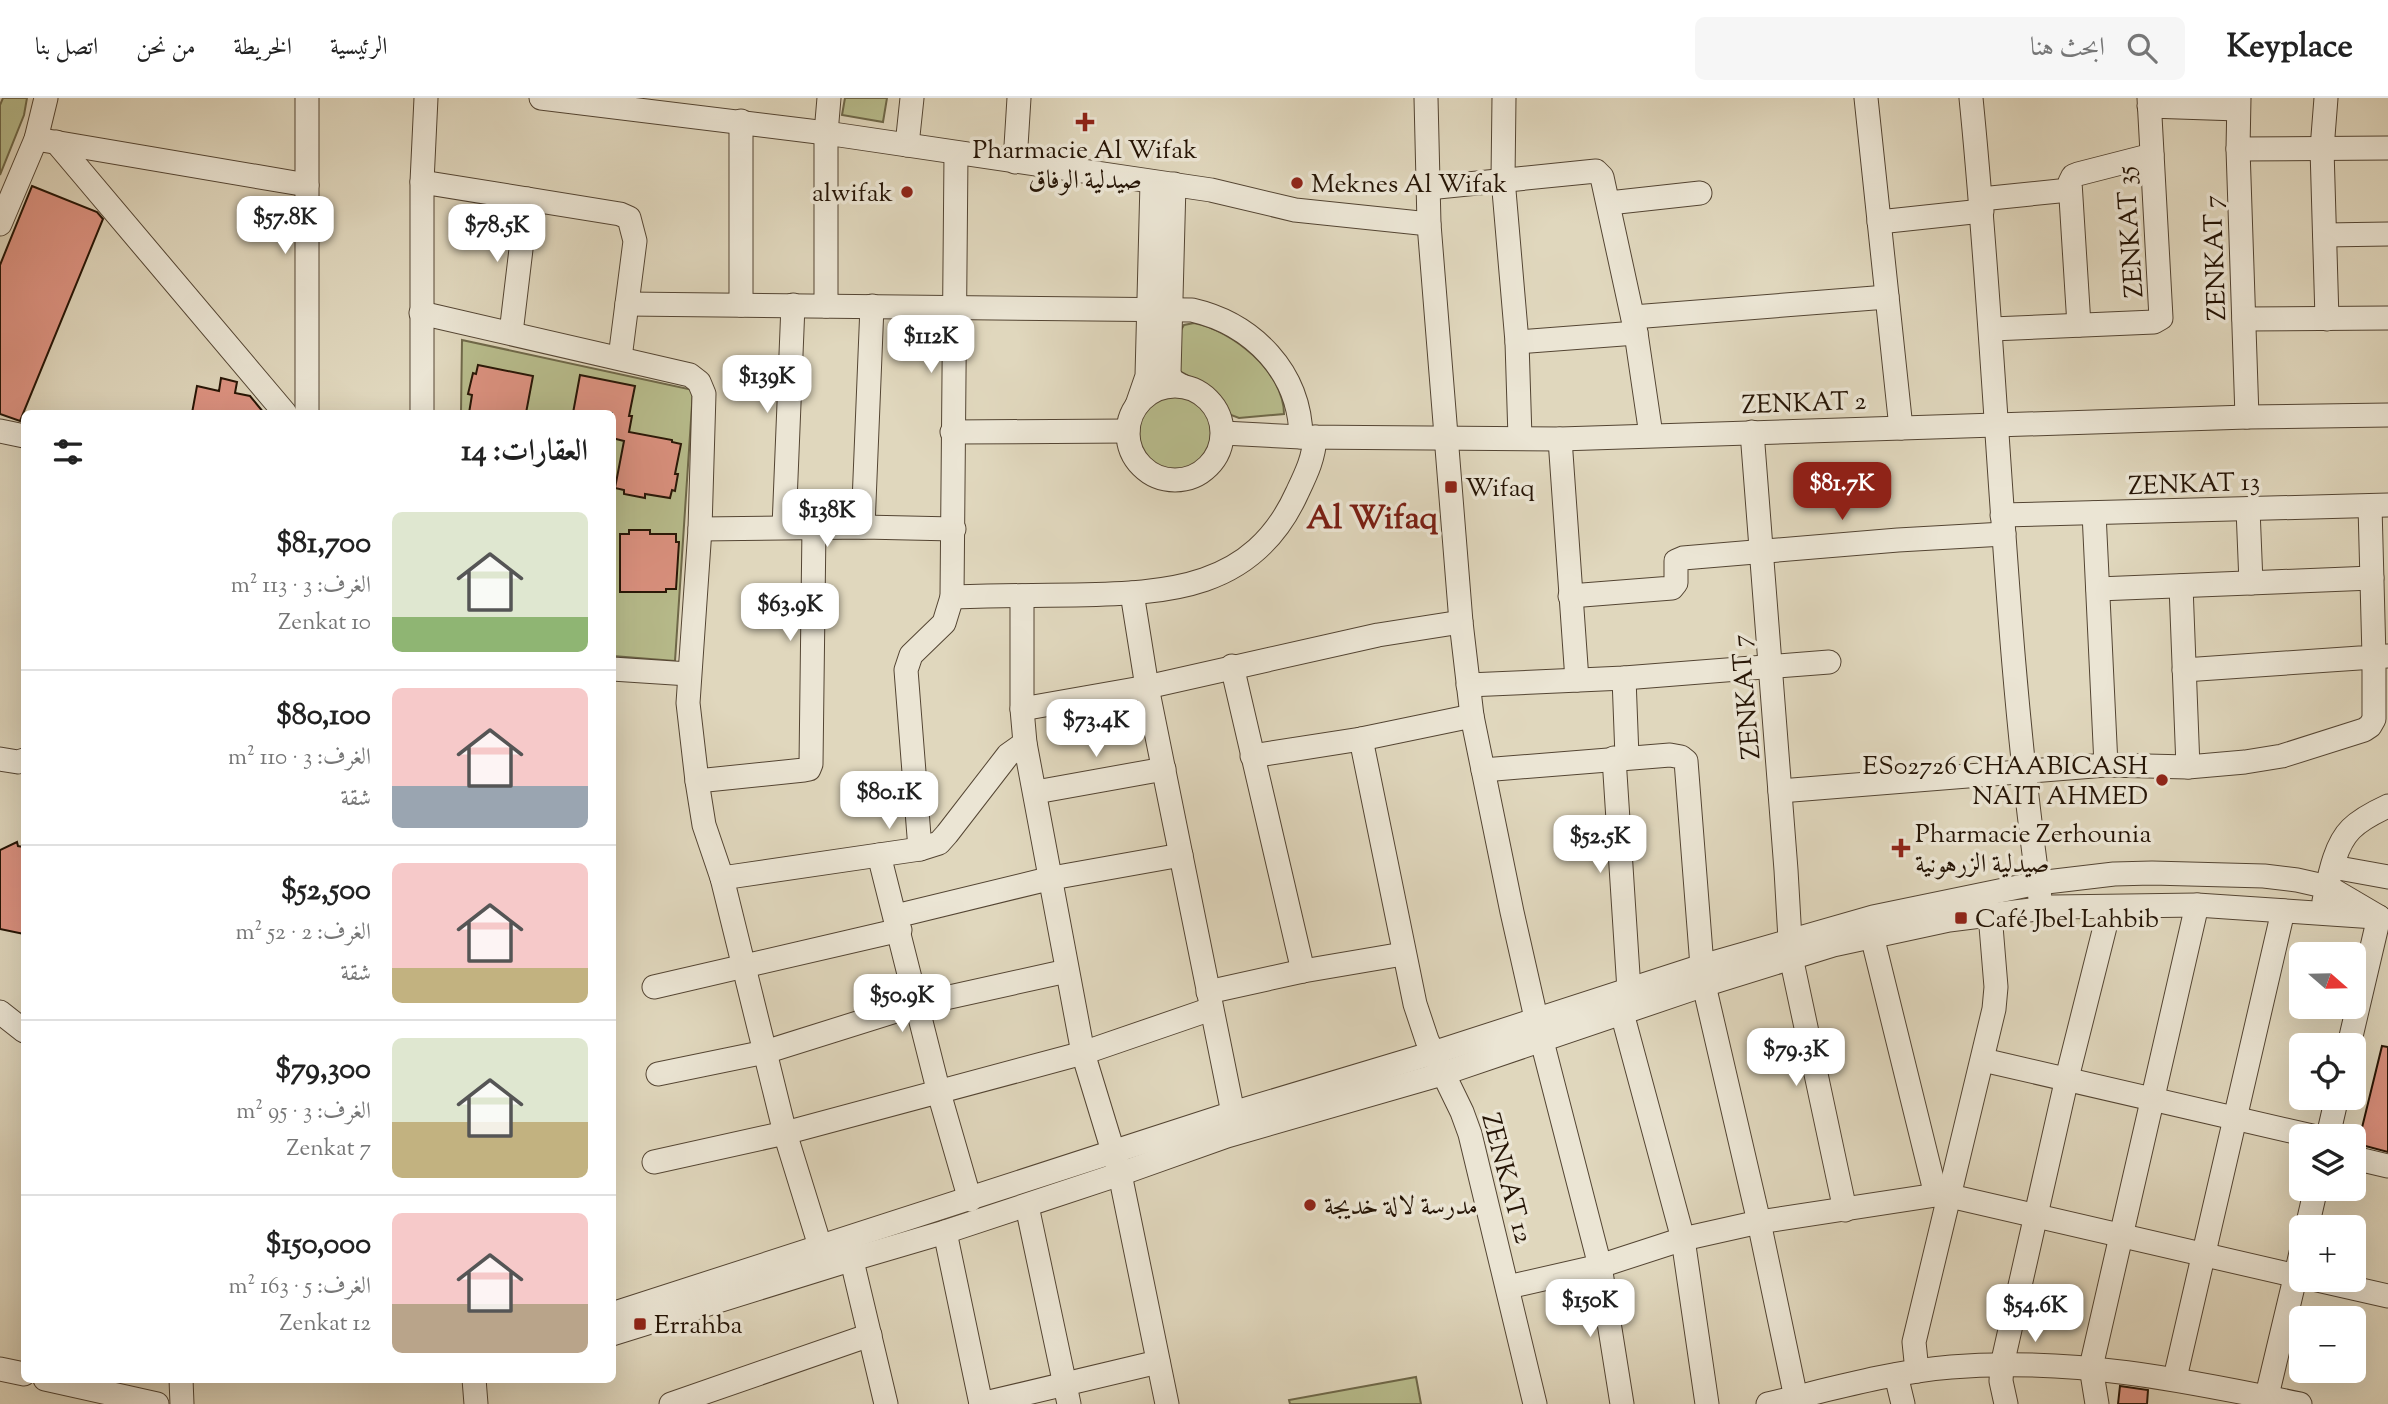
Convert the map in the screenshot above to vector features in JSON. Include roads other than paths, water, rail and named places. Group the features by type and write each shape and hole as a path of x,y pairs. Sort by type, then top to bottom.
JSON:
{"street":[{"path":"0,224 46,141 46,98"},
{"path":"307,98 307,410"},
{"path":"422,410 422,182 426,98"},
{"path":"541,98 727,113 826,133 956,154 1211,190 1295,210 1429,224"},
{"path":"825,306 826,133 829,98"},
{"path":"907,145 912,98"},
{"path":"1015,162 1018,98"},
{"path":"1426,98 1429,224 1461,622 1472,716 1539,1029 1600,1266 1622,1404"},
{"path":"1504,98 1503,179 1517,342 1520,438"},
{"path":"1866,98 1901,428"},
{"path":"1971,98 1992,329 2003,525 2023,771 2041,908"},
{"path":"2326,98 2322,149 2327,319"},
{"path":"2149,102 2239,103"},
{"name":"ZENKAT 35","path":"1992,329 2154,322 2161,318 2149,102"},
{"name":"ZENKAT 7","path":"2239,103 2238,149 2247,417"},
{"path":"727,113 741,305"},
{"path":"46,141 307,185"},
{"path":"46,141 282,410"},
{"path":"2238,149 2388,148"},
{"path":"920,849 906,670 911,655 944,623 952,597 956,154"},
{"path":"2079,325 2069,190 2073,176 2152,155"},
{"path":"1428,188 1596,171 1602,177 1634,325 1651,435"},
{"path":"1152,181 1160,309 1169,374 1173,381 1206,397 1221,419 1223,433 1221,447 1204,471 1191,478 1176,481 1148,472 1138,462 1131,449 1128,431 1147,376 1160,309 1174,184"},
{"path":"422,182 620,214 629,218 635,241 620,358"},
{"path":"1879,222 2069,190"},
{"path":"1609,203 1700,193"},
{"path":"511,333 527,199"},
{"path":"2325,235 2388,234"},
{"path":"1517,342 1634,325 1887,296"},
{"path":"627,303 1192,310 1229,321 1261,344 1279,367 1293,393 1308,437 1308,470 1291,507 1276,528 1258,548 1237,564 1201,581 1163,591 952,597"},
{"path":"784,527 793,305"},
{"path":"863,527 872,306"},
{"path":"421,313 690,375 699,382 704,394 688,703 696,781 704,825 722,878 785,1133 820,1245"},
{"path":"2244,319 2388,318"},
{"path":"1138,405 1157,390 1182,386"},
{"name":"ZENKAT 2","path":"1223,433 1308,437 1560,439 2388,415"},
{"path":"0,431 21,435"},
{"path":"952,432 1128,431"},
{"name":"ZENKAT 7","path":"1752,432 1790,948 1845,1210"},
{"path":"1560,439 1577,680"},
{"path":"1780,791 2106,765 2188,767 2282,756 2364,730 2374,719 2381,657 2372,578 2379,506"},
{"name":"ZENKAT 13","path":"1570,596 1672,588 1676,583 1676,561 1683,558 2094,513 2379,506"},
{"path":"2248,509 2250,583"},
{"path":"2094,513 2106,765"},
{"path":"696,781 804,770 811,764 814,527"},
{"path":"699,529 954,529"},
{"path":"2098,589 2372,578"},
{"path":"2181,586 2188,767"},
{"path":"1132,593 1147,687 1233,1113"},
{"path":"1022,596 1025,743 1083,1053 1120,1174 1167,1404"},
{"path":"1023,709 1147,687 1378,635 1461,622"},
{"path":"2184,670 2381,657"},
{"path":"1468,685 1624,678 1829,662"},
{"path":"1232,666 1303,971"},
{"path":"616,669 689,674"},
{"path":"1624,678 1621,758 1629,990"},
{"path":"1252,756 1361,739 1472,716"},
{"name":"ZENKAT 12","path":"1361,739 1415,1004 1433,1053 1470,1134 1535,1404"},
{"path":"722,878 920,849 939,843 1008,755 1025,743"},
{"path":"1483,770 1670,755 1686,761 1703,975 1796,1398"},
{"path":"0,759 21,761"},
{"path":"1036,792 1164,769"},
{"path":"2321,914 2330,877 2350,830 2364,818 2388,806"},
{"path":"879,855 939,1093 970,1200"},
{"path":"654,987 744,967 1052,878 1181,855"},
{"path":"616,1313 820,1245 849,1248 945,1232 1227,1136 1442,1074 1629,990 1703,975 1790,948 1873,917 2038,883 2114,874 2388,877"},
{"path":"2330,877 2384,919"},
{"path":"1790,948 1872,936 1948,920 2041,908 2197,905 2384,919"},
{"path":"2097,1404 2091,1367 2197,905"},
{"path":"2006,1404 2001,1381 2002,1365 2038,1216 2067,1078 2110,907"},
{"path":"2175,1378 2283,911"},
{"path":"1903,1404 1943,1195 1983,1060 1994,1009 1996,987 1990,914"},
{"path":"2352,1033 2384,919"},
{"path":"1872,936 1943,1195"},
{"path":"654,1163 785,1133 1083,1053 1209,1000 1303,971 1403,954"},
{"path":"658,1074 765,1052 918,1004 1067,971"},
{"path":"616,1333 849,1248 970,1200 1114,1152 1433,1053 1622,1013 1703,975"},
{"path":"0,1012 21,1029"},
{"path":"1622,1013 1683,1239 1707,1404"},
{"path":"1983,1060 2289,1131"},
{"path":"2366,1161 2388,1166"},
{"path":"1508,1287 1600,1266 1683,1239 1759,1222 1943,1195 2289,1274"},
{"path":"1027,1206 1067,1394"},
{"path":"945,1232 981,1404 1067,1394 1158,1362"},
{"path":"849,1248 886,1404"},
{"path":"2366,1291 2388,1296"},
{"path":"2266,1401 2299,1292"},
{"path":"671,1404 870,1335"},
{"path":"1768,1404 1907,1373 1951,1367 2002,1365 2091,1367 2175,1378 2266,1401 2300,1404"},
{"path":"0,1369 21,1373"},
{"path":"63,1383 157,1404"},
{"path":"181,1383 181,1404"},
{"path":"474,1383 476,1404"}],"place":[{"name":"Pharmacie Al Wifak صيدلية الوفاق","path":"1085,122"},
{"name":"Meknes Al Wifak","path":"1297,183"},
{"name":"alwifak","path":"907,192"},
{"name":"Wifaq","path":"1451,487"},
{"name":"ES02726 CHAABICASH NAIT AHMED","path":"2162,780"},
{"name":"Pharmacie Zerhounia صيدلية الزرهونية","path":"1901,848"},
{"name":"Café Jbel Lahbib","path":"1961,918"},
{"name":"مدرسة لالة خديجة","path":"1310,1205"},
{"name":"Errahba","path":"640,1324"}],"district":[{"name":"Al Wifaq","path":"1372,516"}]}
